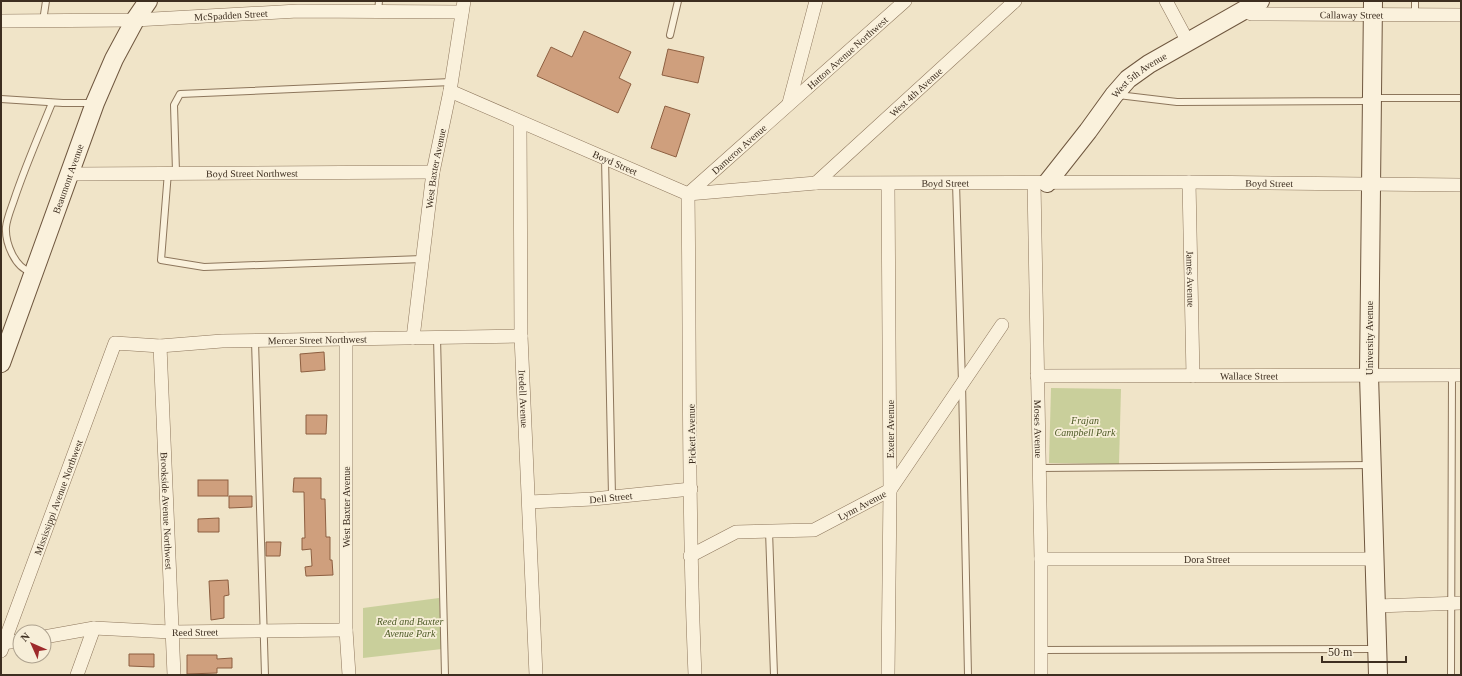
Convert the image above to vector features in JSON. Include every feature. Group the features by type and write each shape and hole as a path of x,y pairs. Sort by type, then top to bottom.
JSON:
{"street":[{"path":"135,20 138,1"},
{"name":"Beaumont Avenue","path":"1,363 33,273 71,174 95,103 114,59 135,20 148,1"},
{"path":"789,104 816,1"},
{"name":"Hatton Avenue Northwest","path":"789,104 905,1"},
{"name":"West 4th Avenue","path":"816,183 1015,1"},
{"path":"1166,1 1188,42"},
{"name":"West 5th Avenue","path":"1041,183 1088,131 1114,95 1128,79 1149,64 1260,1"},
{"name":"McSpadden Street","path":"1,21 135,20 299,6 463,6"},
{"name":"West Baxter Avenue","path":"413,338 433,172 451,86 463,6"},
{"name":"Callaway Street","path":"1243,11 1252,14 1372,8 1415,15 1461,15"},
{"name":"University Avenue","path":"1372,8 1369,375 1378,675"},
{"name":"Boyd Street","path":"451,86 520,122 688,194 816,183 1188,182 1461,185"},
{"name":"Dameron Avenue","path":"688,194 789,104"},
{"name":"Iredell Avenue","path":"520,122 521,336 530,502 536,675"},
{"name":"Boyd Street Northwest","path":"71,174 172,172 433,172"},
{"name":"James Avenue","path":"1188,182 1192,376"},
{"name":"Moses Avenue","path":"1041,183 1038,376 1042,559 1041,675"},
{"name":"Exeter Avenue","path":"888,184 890,490 888,675"},
{"name":"Pickett Avenue","path":"688,194 691,489 690,556 695,675"},
{"name":"Lynn Avenue","path":"690,556 736,532 814,530 890,490 1002,325"},
{"name":"Mercer Street Northwest","path":"115,343 160,346 255,341 521,336"},
{"name":"West Baxter Avenue","path":"346,339 346,630 349,675"},
{"name":"Mississippi Avenue Northwest","path":"2,646 115,343"},
{"name":"Brookside Avenue Northwest","path":"160,346 174,675"},
{"name":"Wallace Street","path":"1038,376 1456,375"},
{"name":"Dell Street","path":"530,502 691,489"},
{"name":"Dora Street","path":"1042,559 1374,559"},
{"path":"1377,606 1456,604"},
{"path":"77,675 94,628"},
{"name":"Reed Street","path":"52,636 94,628 171,632 346,630"},
{"path":"2,646 12,643"}],"lane":[{"path":"43,20 46,1"},
{"path":"670,35 678,1"},
{"path":"1415,15 1416,1"},
{"path":"422,258 204,267 161,260 172,172 174,105 180,94 451,86"},
{"path":"1114,95 1177,102 1461,98"},
{"path":"1,99 95,103"},
{"path":"33,273 24,270 15,259 8,244 6,228 20,181 52,102"},
{"path":"605,158 612,496"},
{"path":"956,183 968,675"},
{"path":"437,337 445,675"},
{"path":"255,341 265,675"},
{"path":"1451,675 1456,604 1456,375"},
{"path":"1040,468 1371,465"},
{"path":"769,531 774,675"},
{"path":"1041,650 1377,649"}],"green space":[{"name":"Frajan Campbell Park","path":"1051,388 1121,389 1119,464 1049,463"},
{"name":"Reed and Baxter Avenue Park","path":"439,598 442,649 363,658 363,608"}],"building":[{"path":"584,31 631,52 619,78 631,84 618,113 537,76 551,47 572,57"},
{"path":"668,49 704,57 698,83 662,75"},
{"path":"665,106 690,114 676,157 651,148"},
{"path":"324,352 325,370 301,372 300,354"},
{"path":"306,415 327,415 326,434 306,434"},
{"path":"294,478 321,478 321,499 325,499 326,537 330,537 330,560 332,560 333,575 306,576 305,567 312,566 311,549 302,550 302,538 305,538 304,492 293,492"},
{"path":"198,480 228,480 228,496 198,496"},
{"path":"229,496 252,496 252,507 229,508"},
{"path":"219,518 219,532 198,532 198,519"},
{"path":"266,542 281,542 280,556 266,556"},
{"path":"228,580 229,595 224,596 224,618 211,620 209,581"},
{"path":"129,654 154,654 154,667 129,666"},
{"path":"187,655 217,655 217,659 232,658 232,668 217,668 217,673 187,674"}]}
